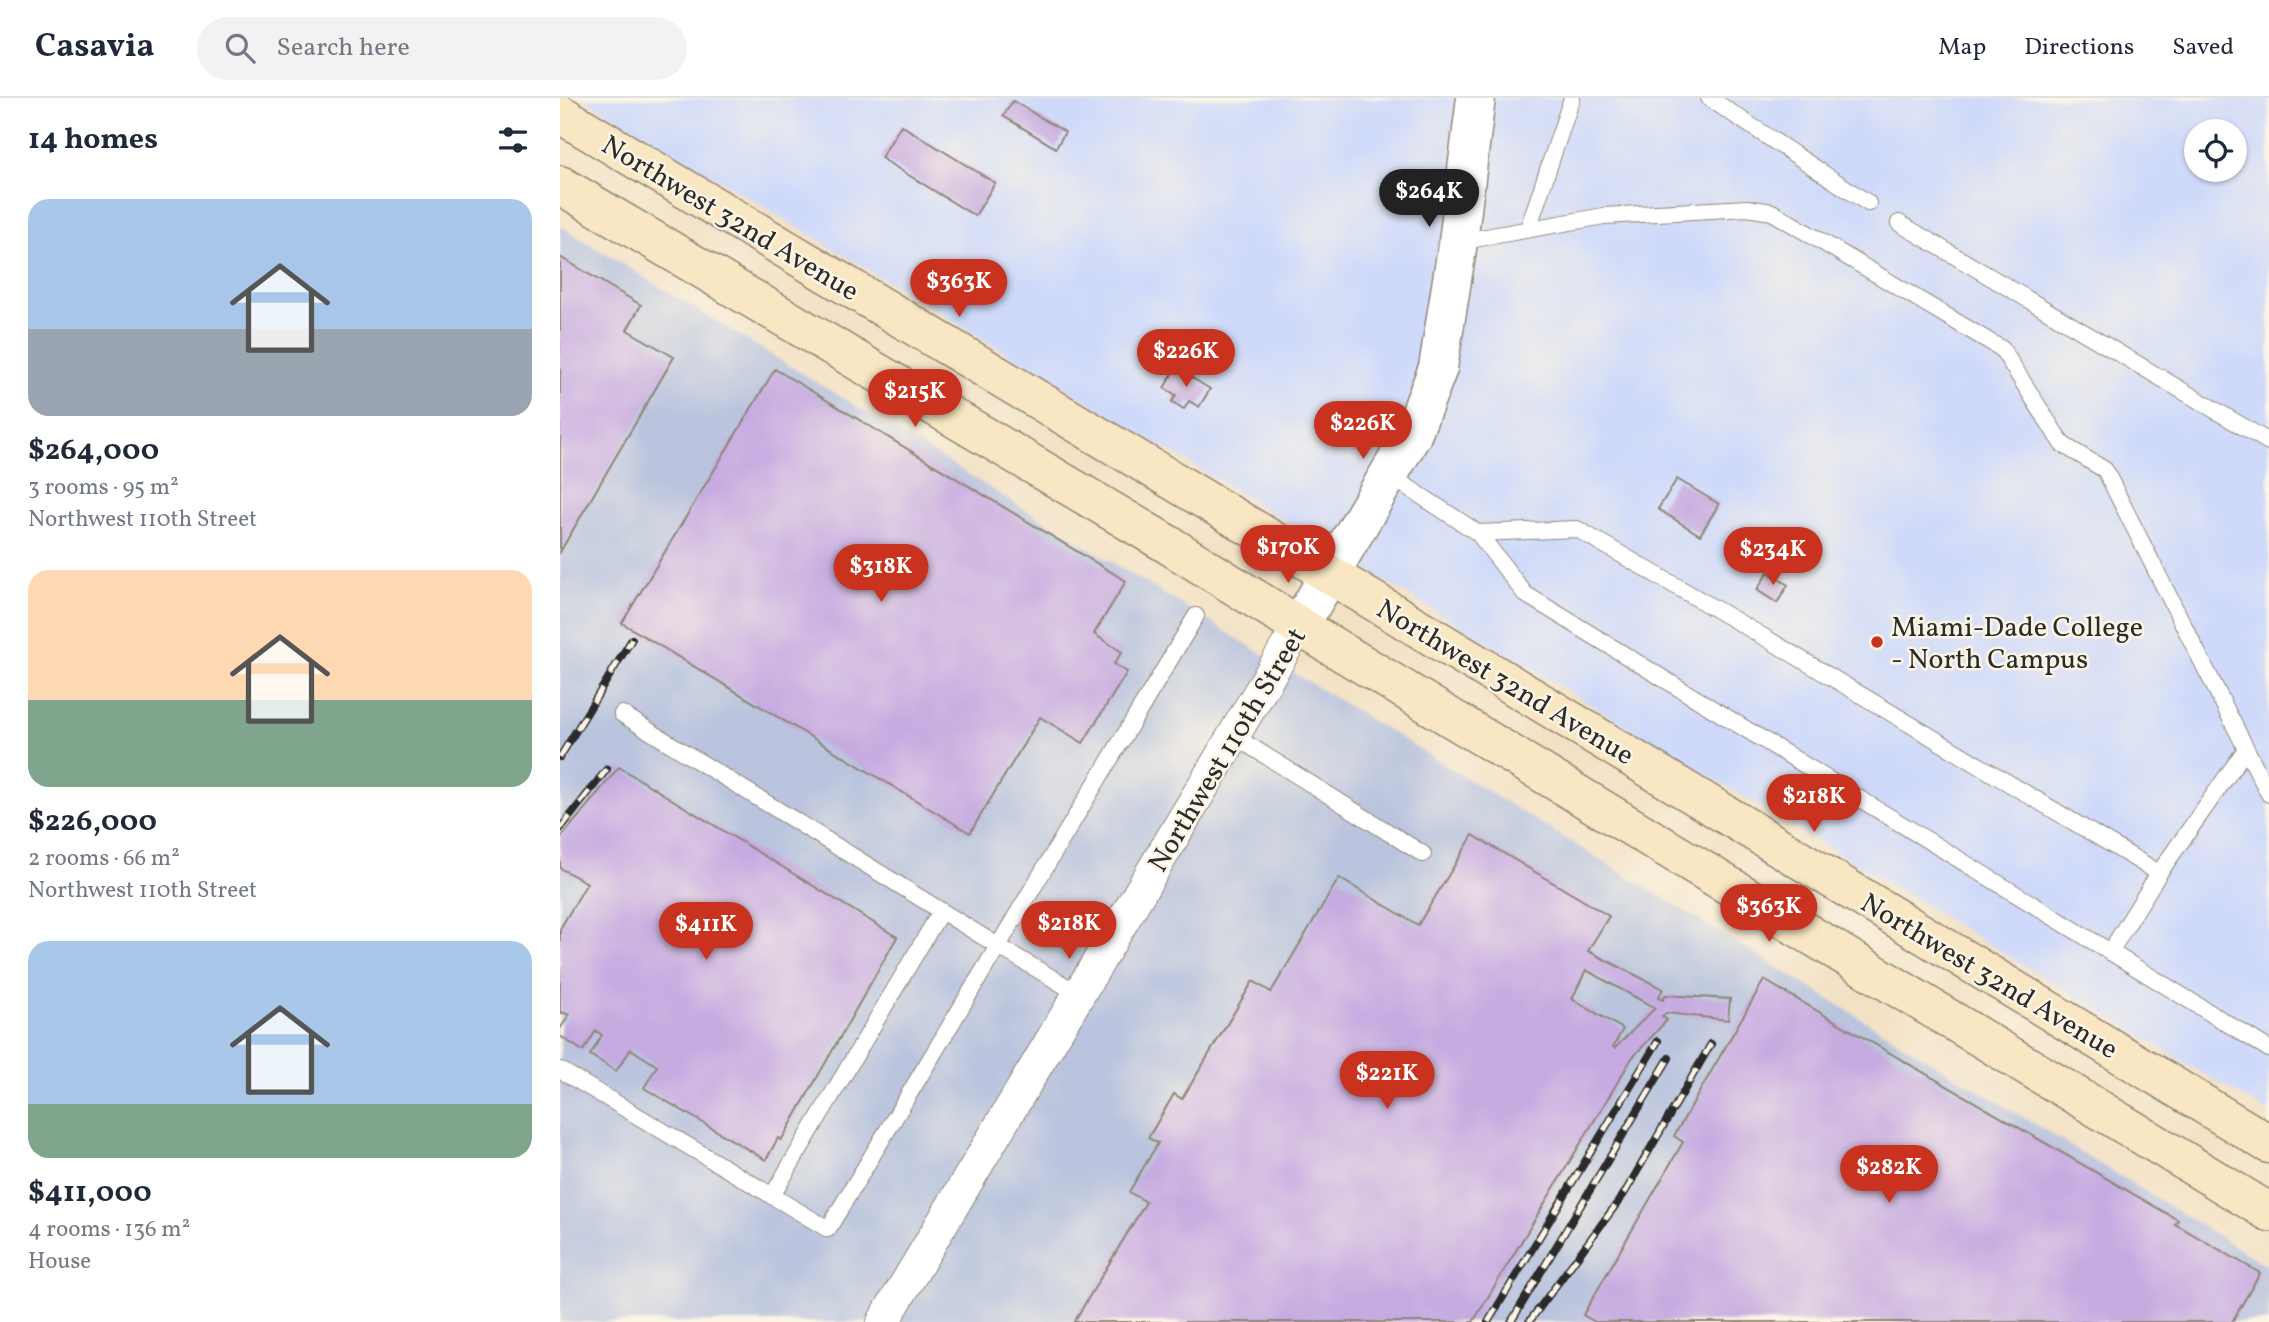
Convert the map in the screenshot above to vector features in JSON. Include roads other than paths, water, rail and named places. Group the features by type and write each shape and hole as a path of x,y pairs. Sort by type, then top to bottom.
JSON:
{"main road":[{"name":"Northwest 32nd Avenue","path":"560,114 1329,574 2269,1144"},
{"name":"Northwest 32nd Avenue","path":"560,186 1158,538 1299,626 2269,1212"}],"street":[{"name":"Northwest 110th Street","path":"883,1322 1412,435 1438,368 1458,242 1476,98"}],"lane":[{"path":"1528,229 1572,98"},
{"path":"1709,98 1868,203"},
{"path":"1458,242 1604,216 1747,208 1772,212 2002,349 2062,444 2105,470 2269,794"},
{"path":"1899,223 2269,442"},
{"path":"1389,475 1478,533 1525,594 2269,1049"},
{"path":"1478,533 1577,529 2159,873"},
{"path":"560,1070 828,1229 1196,616"},
{"path":"622,713 1079,994"},
{"path":"1234,736 1423,855"},
{"path":"2110,952 2159,873 2246,749"},
{"path":"772,1196 941,911"}],"railway":[{"path":"560,757 632,639"},
{"path":"560,829 607,769"},
{"path":"1488,1322 1658,1041"},
{"path":"1529,1322 1624,1194 1711,1044"},
{"path":"1511,1322 1669,1058"}],"place":[{"name":"Miami-Dade College - North Campus","path":"1877,642"}]}
